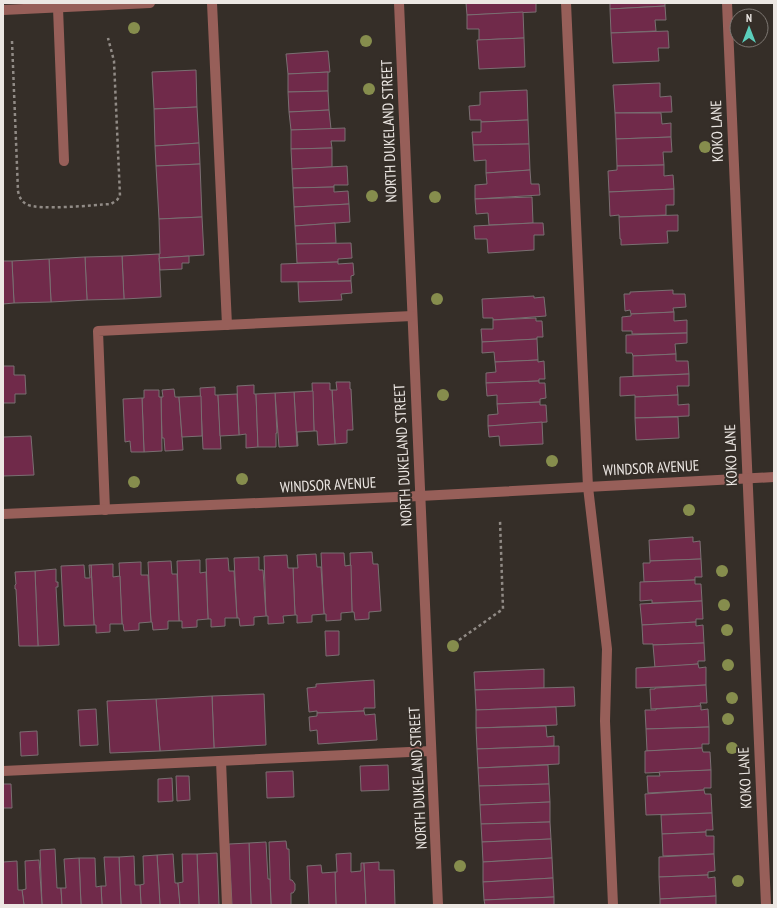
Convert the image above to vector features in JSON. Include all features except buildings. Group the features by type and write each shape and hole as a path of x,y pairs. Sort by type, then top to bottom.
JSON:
{"street":[{"path":"3,10 150,3"},
{"path":"212,3 227,325"},
{"name":"NORTH DUKELAND STREET","path":"399,3 438,905"},
{"path":"566,3 588,487 608,649 604,720 613,905"},
{"name":"KOKO LANE","path":"727,3 766,905"},
{"path":"58,8 64,161"},
{"path":"105,510 98,331 412,316"},
{"name":"WINDSOR AVENUE","path":"3,514 420,496 774,477"},
{"path":"3,771 431,751"},
{"path":"221,761 227,905"}],"path":[{"path":"459,640 503,609 500,520"}]}
